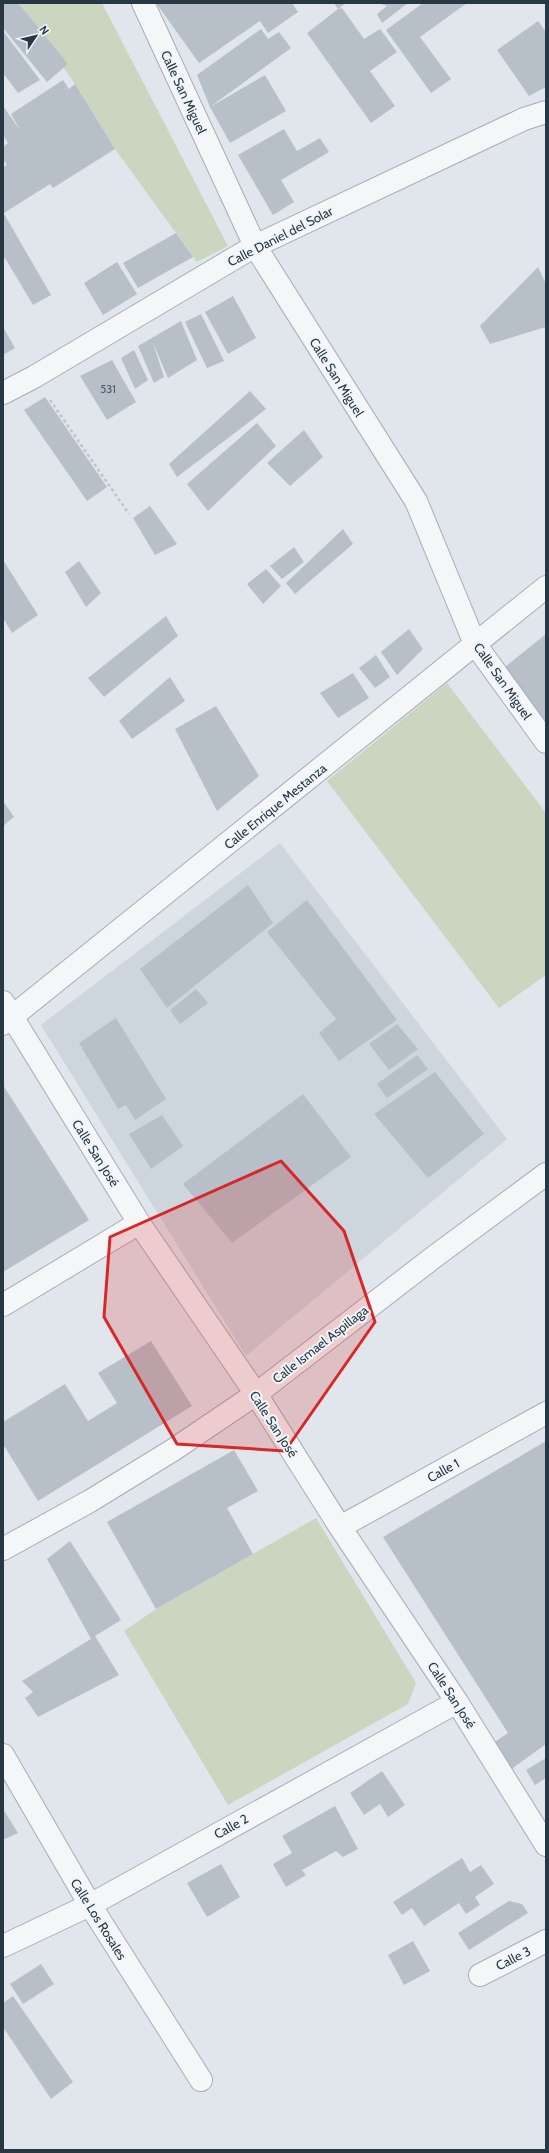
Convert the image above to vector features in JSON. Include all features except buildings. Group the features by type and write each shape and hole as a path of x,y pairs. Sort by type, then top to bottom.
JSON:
{"street":[{"name":"Calle San Miguel","path":"142,3 255,246 416,501 475,644 546,742"},
{"name":"Calle Daniel del Solar","path":"3,393 34,377 255,246 524,119 546,112"},
{"name":"Calle Enrique Mestanza","path":"6,1015 546,587"},
{"name":"Calle San José","path":"6,1015 139,1223 256,1394 340,1527 457,1702 546,1845"},
{"name":"Calle Ismael Aspillaga","path":"3,1549 90,1501 173,1450 256,1394 434,1257 546,1174"},
{"path":"3,1305 139,1223"},
{"name":"Calle 1","path":"340,1527 546,1413"},
{"name":"Calle 2","path":"3,1946 90,1905 457,1702"},
{"name":"Calle Los Rosales","path":"3,1755 90,1905 201,2080"},
{"name":"Calle 3","path":"480,1975 546,1941"}],"path":[{"path":"34,377 129,514"}],"highlighted area":[{"path":"281,1161 344,1231 375,1322 285,1451 177,1444 104,1317 110,1237"}],"shaded area":[{"path":"280,843 507,1139 246,1356 41,1025"}],"green space":[{"path":"18,3 102,3 228,246 197,262 115,149 75,84"},
{"path":"447,683 546,813 546,975 499,1008 327,781"},
{"path":"316,1518 416,1683 408,1704 228,1805 124,1631 156,1609"}]}
